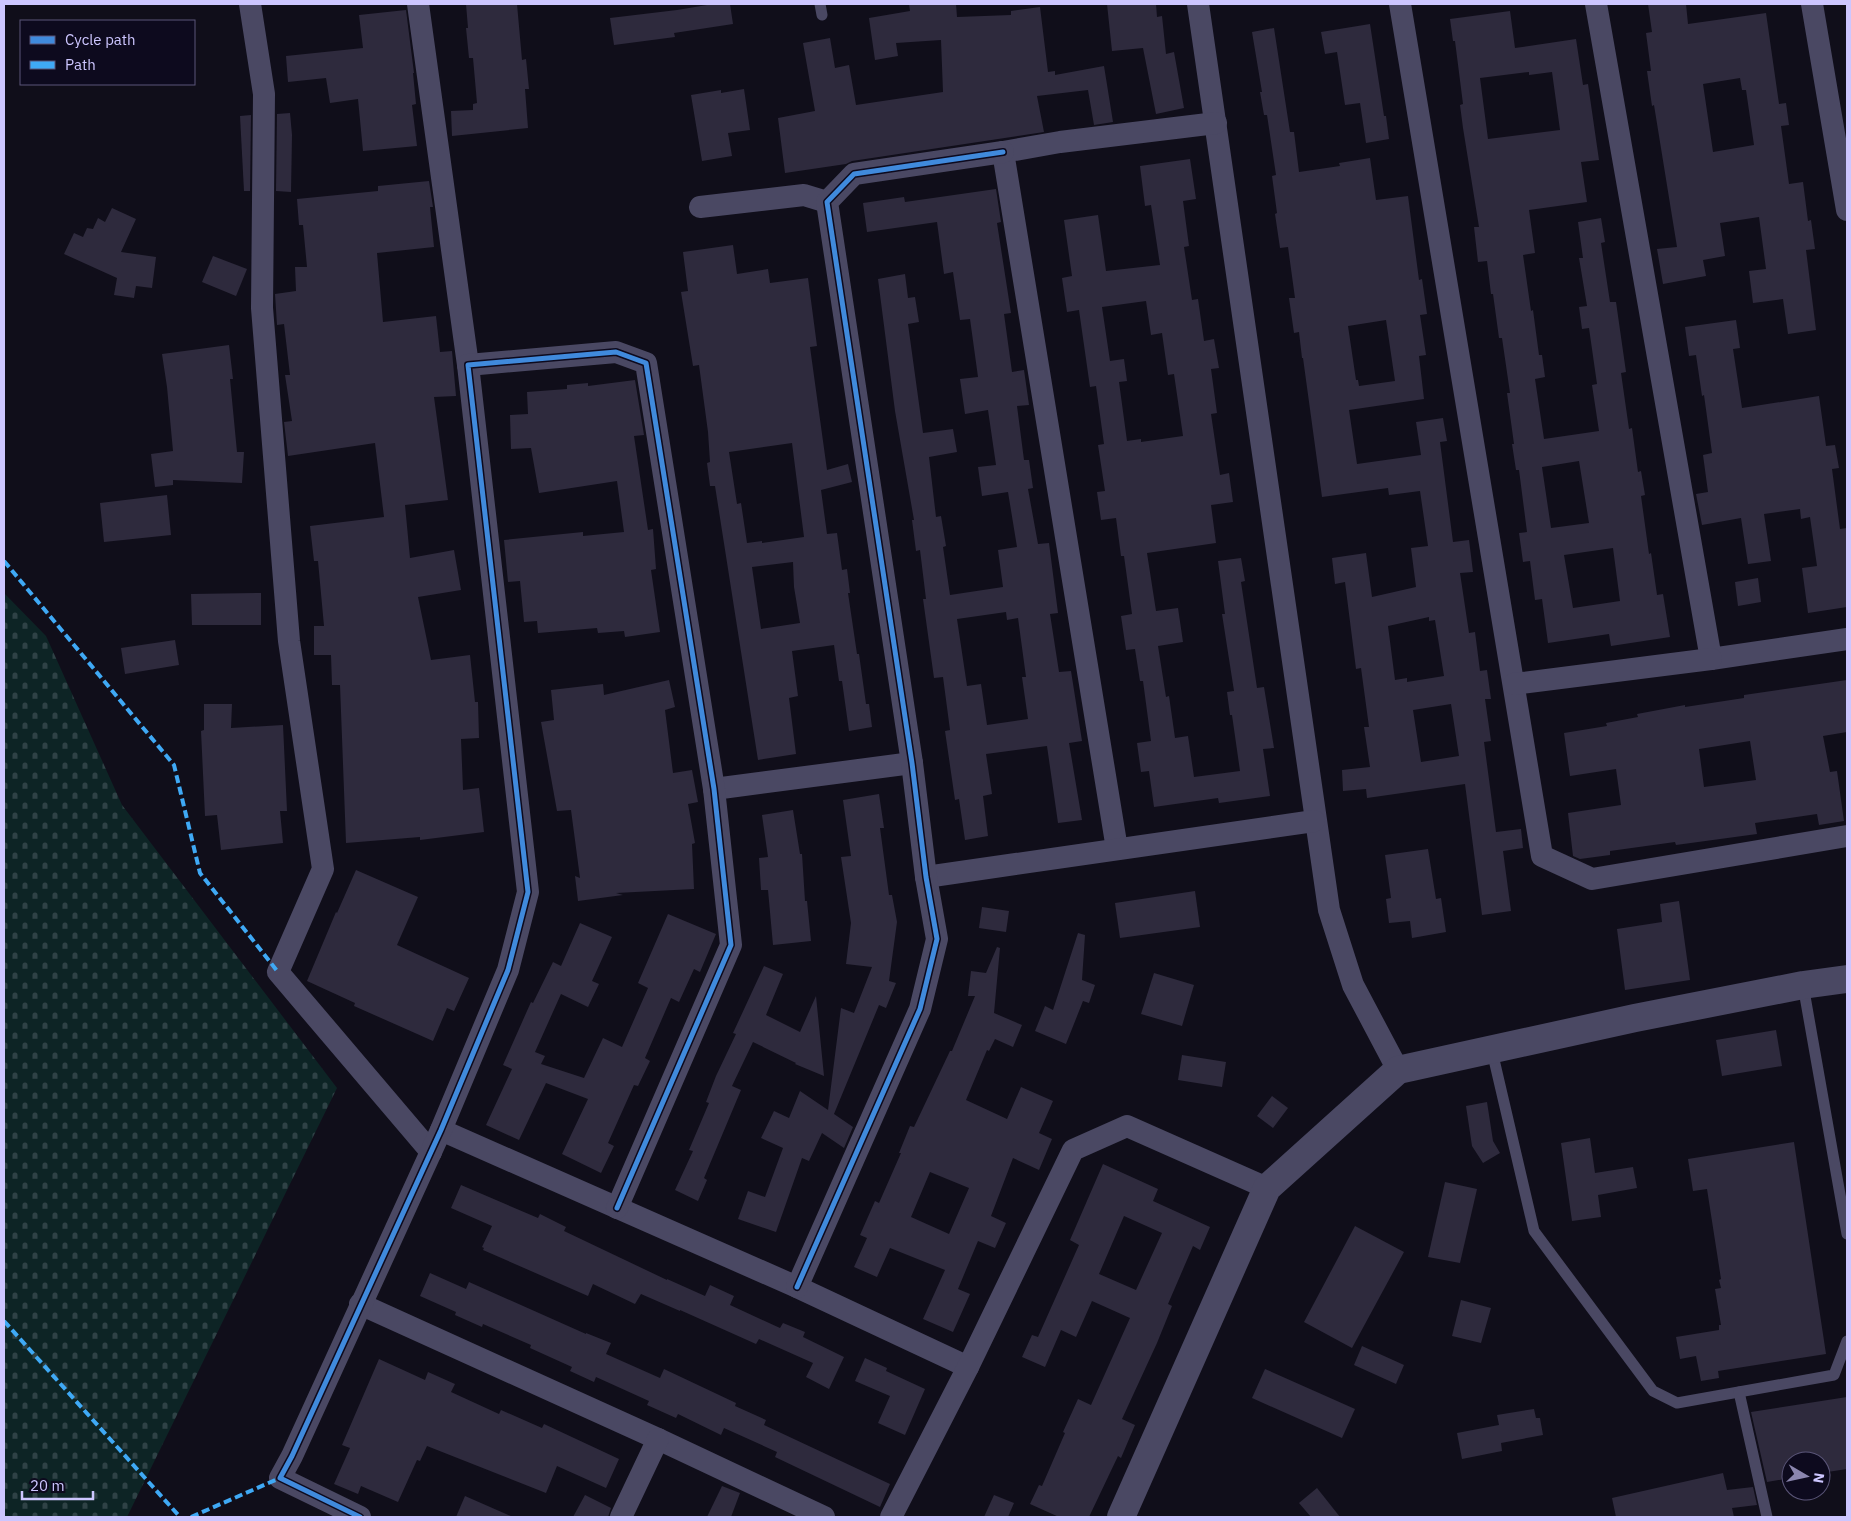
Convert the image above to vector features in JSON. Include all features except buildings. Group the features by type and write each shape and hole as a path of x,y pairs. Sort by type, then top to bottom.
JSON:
{"street":[{"path":"250,4 264,94 262,308 289,631 323,869 278,972 431,1152"},
{"path":"360,1517 280,1478 292,1456 441,1130 508,970 528,892 468,365 418,4"},
{"path":"1198,4 1314,821 1329,910 1353,985 1398,1070"},
{"path":"1400,4 1542,856 1592,879 1847,836"},
{"path":"1596,4 1711,659"},
{"path":"1812,4 1847,210"},
{"path":"827,202 854,174 1060,142 1216,123"},
{"path":"1004,152 1117,849"},
{"path":"700,207 804,194 827,202"},
{"path":"797,1288 920,1009 937,939 926,877 912,763 827,202"},
{"path":"468,365 616,352 646,363 714,789 731,945 617,1208"},
{"path":"1514,684 1711,659 1847,639"},
{"path":"714,789 912,763"},
{"path":"926,877 1314,821"},
{"path":"1120,1517 1268,1188 1398,1070 1492,1051 1635,1018 1804,985 1847,979"},
{"path":"891,1517 968,1366 1073,1150 1127,1126 1268,1188"},
{"path":"441,1130 968,1366"},
{"path":"360,1304 658,1439 824,1517"},
{"path":"621,1517 658,1439"}],"lane":[{"path":"1804,985 1847,1234"},
{"path":"1492,1051 1534,1231 1653,1391 1677,1403 1834,1375 1847,1341"},
{"path":"1739,1392 1766,1517"}],"green space":[{"path":"4,593 46,636 122,805 337,1088 127,1517 4,1517"}],"marked path":[{"path":"4,561 174,765 200,873 278,972"},
{"path":"4,1321 180,1517"},
{"path":"191,1517 280,1478"}],"cycle path":[{"path":"797,1287 920,1009 937,939 926,877 912,763 827,202 854,174 1003,152"},
{"path":"360,1517 280,1478 292,1456 441,1130 508,970 528,892 468,365 616,352 646,363 714,789 731,945 617,1208"}]}
